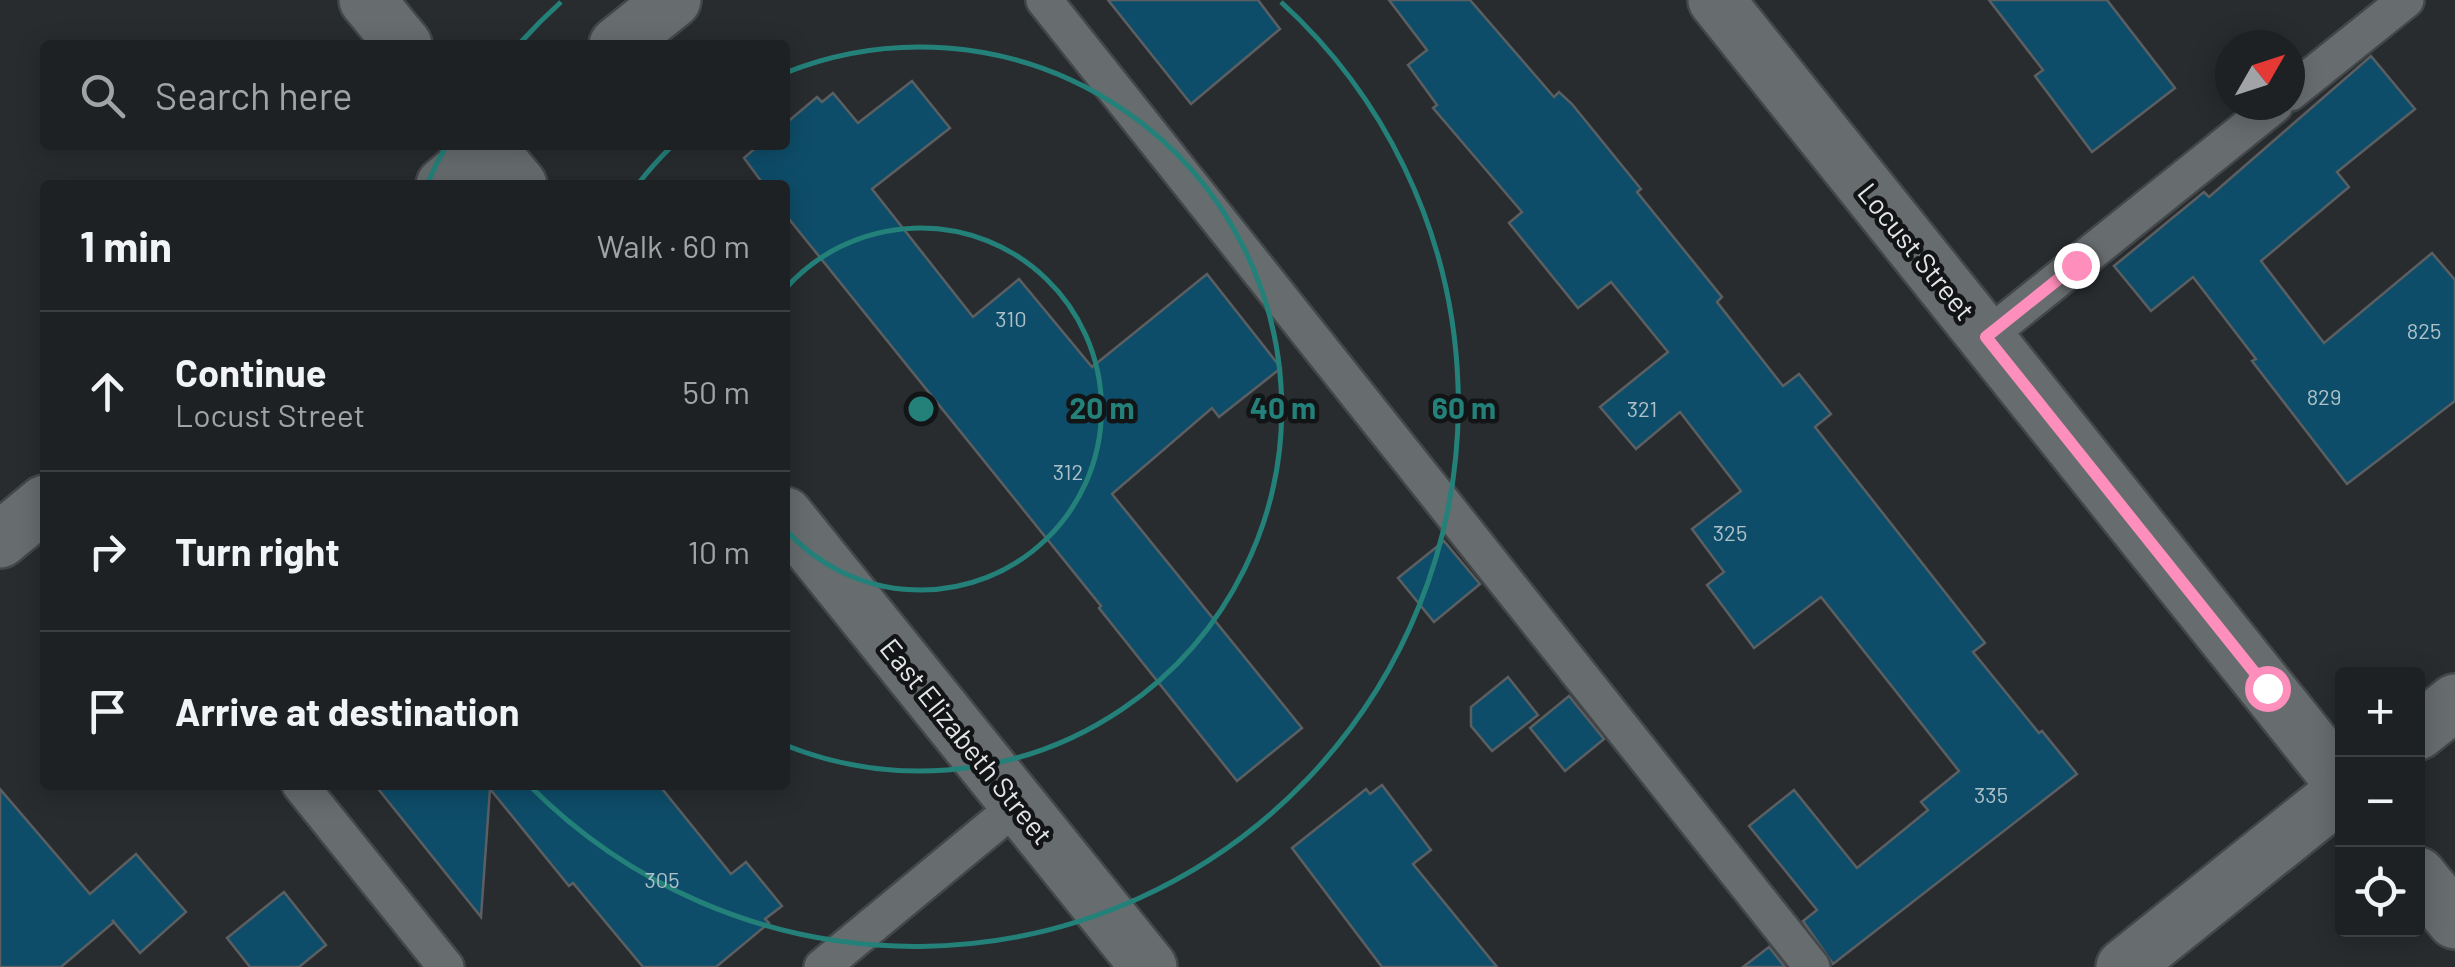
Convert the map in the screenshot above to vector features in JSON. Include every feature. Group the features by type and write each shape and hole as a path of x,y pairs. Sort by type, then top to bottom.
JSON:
{"street":[{"path":"367,0 400,40"},
{"path":"623,40 673,0"},
{"name":"Locust Street","path":"1716,0 2335,773"},
{"path":"453,180 496,156"},
{"path":"0,540 40,507"},
{"name":"East Elizabeth Street","path":"790,520 1150,967"},
{"path":"2425,726 2455,702"},
{"path":"2124,967 2335,798"},
{"path":"2425,884 2455,921"}],"lane":[{"path":"1044,0 1812,967"},
{"path":"2305,81 2406,0"},
{"path":"1986,337 2256,120"},
{"path":"304,790 446,967"},
{"path":"822,967 1019,804"}],"building":[{"path":"1108,0 1258,0 1280,29 1191,104"},
{"path":"1389,0 1470,0 1554,97 1559,92 1572,104 1722,297 1717,302 1783,386 1799,374 1831,414 1815,427 1985,643 1973,652 2077,774 1833,964 1803,921 1817,910 1749,826 1794,790 1857,868 1928,810 1921,802 1959,771 1821,597 1754,648 1707,585 1724,572 1692,529 1741,491 1680,412 1636,449 1600,407 1668,352 1611,282 1578,308 1509,223 1522,212 1433,108 1437,105 1408,65 1427,50"},
{"path":"1989,0 2107,0 2175,88 2092,152 2035,76 2043,70"},
{"path":"2371,56 2415,109 2337,172 2349,187 2261,261 2324,343 2432,253 2455,280 2455,401 2347,484 2193,277 2151,311 2114,266 2204,192 2209,197 2297,120 2305,120 2305,113"},
{"path":"912,81 950,128 872,189 973,317 1019,279 1092,367 1207,274 1281,368 1219,417 1212,408 1112,494 1302,728 1237,781 790,220 790,180 760,180 744,158 753,150 790,150 790,120 817,97 822,102 833,93 858,123"},
{"path":"1444,541 1480,584 1434,622 1398,578"},
{"path":"1508,677 1538,715 1492,751 1471,726 1471,707"},
{"path":"1569,696 1604,739 1565,771 1530,728"},
{"path":"1382,785 1431,850 1413,864 1497,967 1382,967 1292,848 1366,789 1370,794"},
{"path":"0,789 90,894 136,854 186,912 140,953 114,922 61,967 0,967"},
{"path":"379,790 490,790 481,917"},
{"path":"491,790 663,790 731,874 746,862 782,906 765,919 769,923 716,967 643,967 573,883 569,886"},
{"path":"284,892 326,945 299,967 250,967 227,938"},
{"path":"1769,947 1785,967 1743,967"}],"route":[{"path":"2076,265 1986,337 2267,688"}]}
